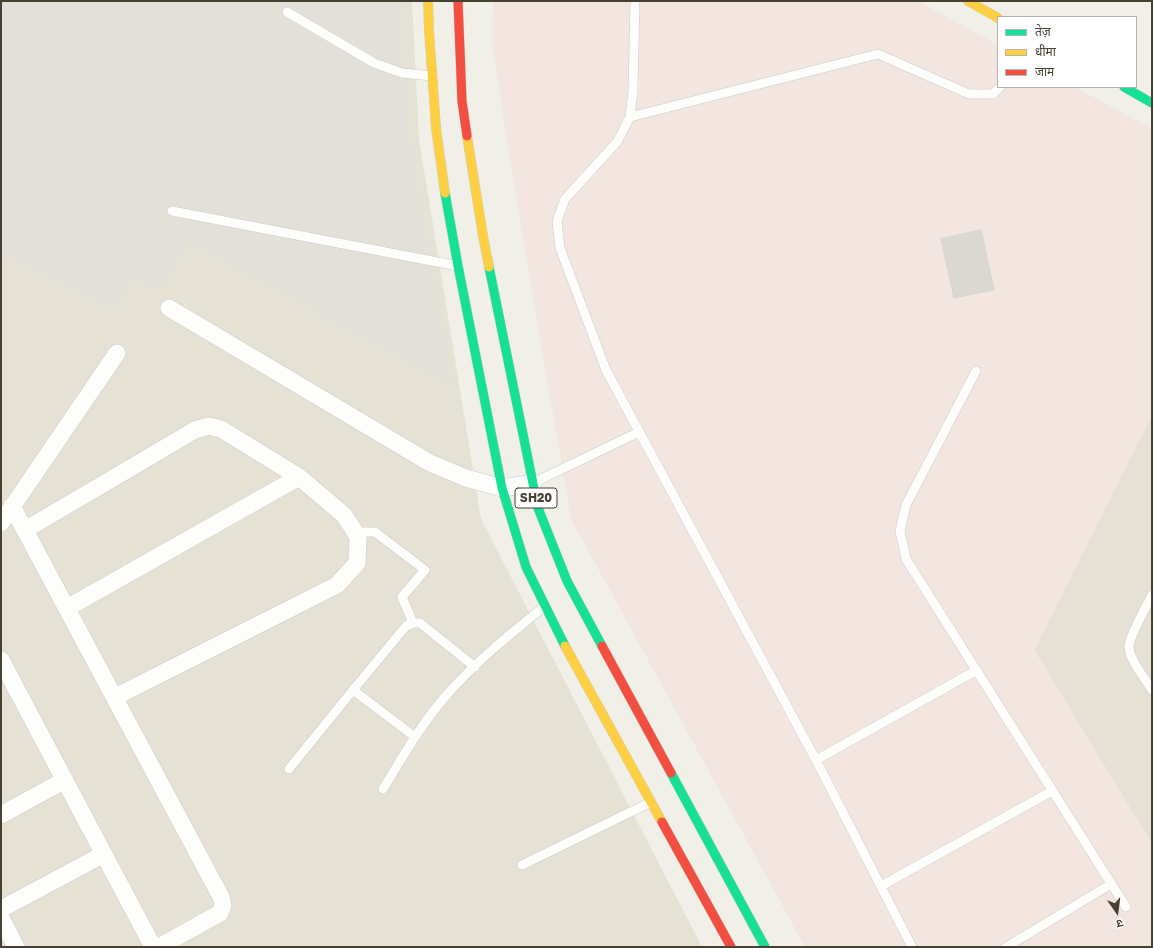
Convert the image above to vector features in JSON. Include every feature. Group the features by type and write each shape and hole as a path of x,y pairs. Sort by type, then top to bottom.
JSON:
{"main road":[{"name":"SH20","path":"428,1 436,128 445,192 458,266 502,488 526,566 562,641 730,947"},
{"name":"SH20","path":"458,1 462,101 482,229 538,508 567,581 765,947"},
{"path":"968,1 992,10"},
{"path":"1126,88 1151,99"}],"street":[{"path":"169,308 430,463 466,478 502,488 533,483"},
{"path":"1,523 117,353"},
{"path":"25,530 196,430 209,426 221,429 298,477 344,515 358,537 356,563 337,585 115,697"},
{"path":"67,608 298,477"},
{"path":"12,506 221,897 223,905 220,913 159,947"},
{"path":"1,660 153,947"},
{"path":"1,815 65,780"},
{"path":"1,909 104,854"},
{"path":"1,918 16,947"}],"lane":[{"path":"634,1 633,91 630,117 617,142 565,199 557,221 560,248 606,370 816,760 912,947"},
{"path":"287,12 374,62 402,73 432,76"},
{"path":"630,117 878,54 968,94 993,94 999,88"},
{"path":"172,211 458,266"},
{"path":"976,371 906,505 900,531 906,559 1126,907"},
{"path":"533,483 639,432"},
{"path":"354,532 376,532 425,570 402,597 413,623"},
{"path":"1152,595 1129,645 1131,657 1152,690"},
{"path":"383,789 415,737 444,698 475,666 545,606"},
{"path":"289,769 406,626 413,623 420,623 475,666"},
{"path":"816,760 977,670"},
{"path":"353,690 415,737"},
{"path":"881,886 1052,791"},
{"path":"522,865 651,802"},
{"path":"1006,947 1111,884"}],"shaded area":[{"path":"1,1 412,1 419,139 481,519 702,947 1,947"},
{"path":"1,1 398,1 410,140 453,386 188,241 162,288 129,280 115,309 1,252"},
{"path":"493,1 918,1 997,44 997,88 1077,88 1152,129 1152,414 1034,650 1152,844 1152,946 805,947 571,519 517,203 492,43"},
{"path":"1152,414 1152,844 1034,650"}],"building":[{"path":"981,230 994,290 954,298 941,239"}],"traffic: fast":[{"path":"1126,88 1152,103"},
{"path":"445,193 502,488 526,567 565,646"},
{"path":"489,267 538,508 567,581 602,646"},
{"path":"671,773 765,947"}],"traffic: slow":[{"path":"428,1 436,128 445,193"},
{"path":"968,1 997,17"},
{"path":"467,136 489,267"},
{"path":"565,646 662,822"}],"traffic: jam":[{"path":"458,1 462,101 467,136"},
{"path":"602,646 671,773"},
{"path":"662,822 731,947"}]}
